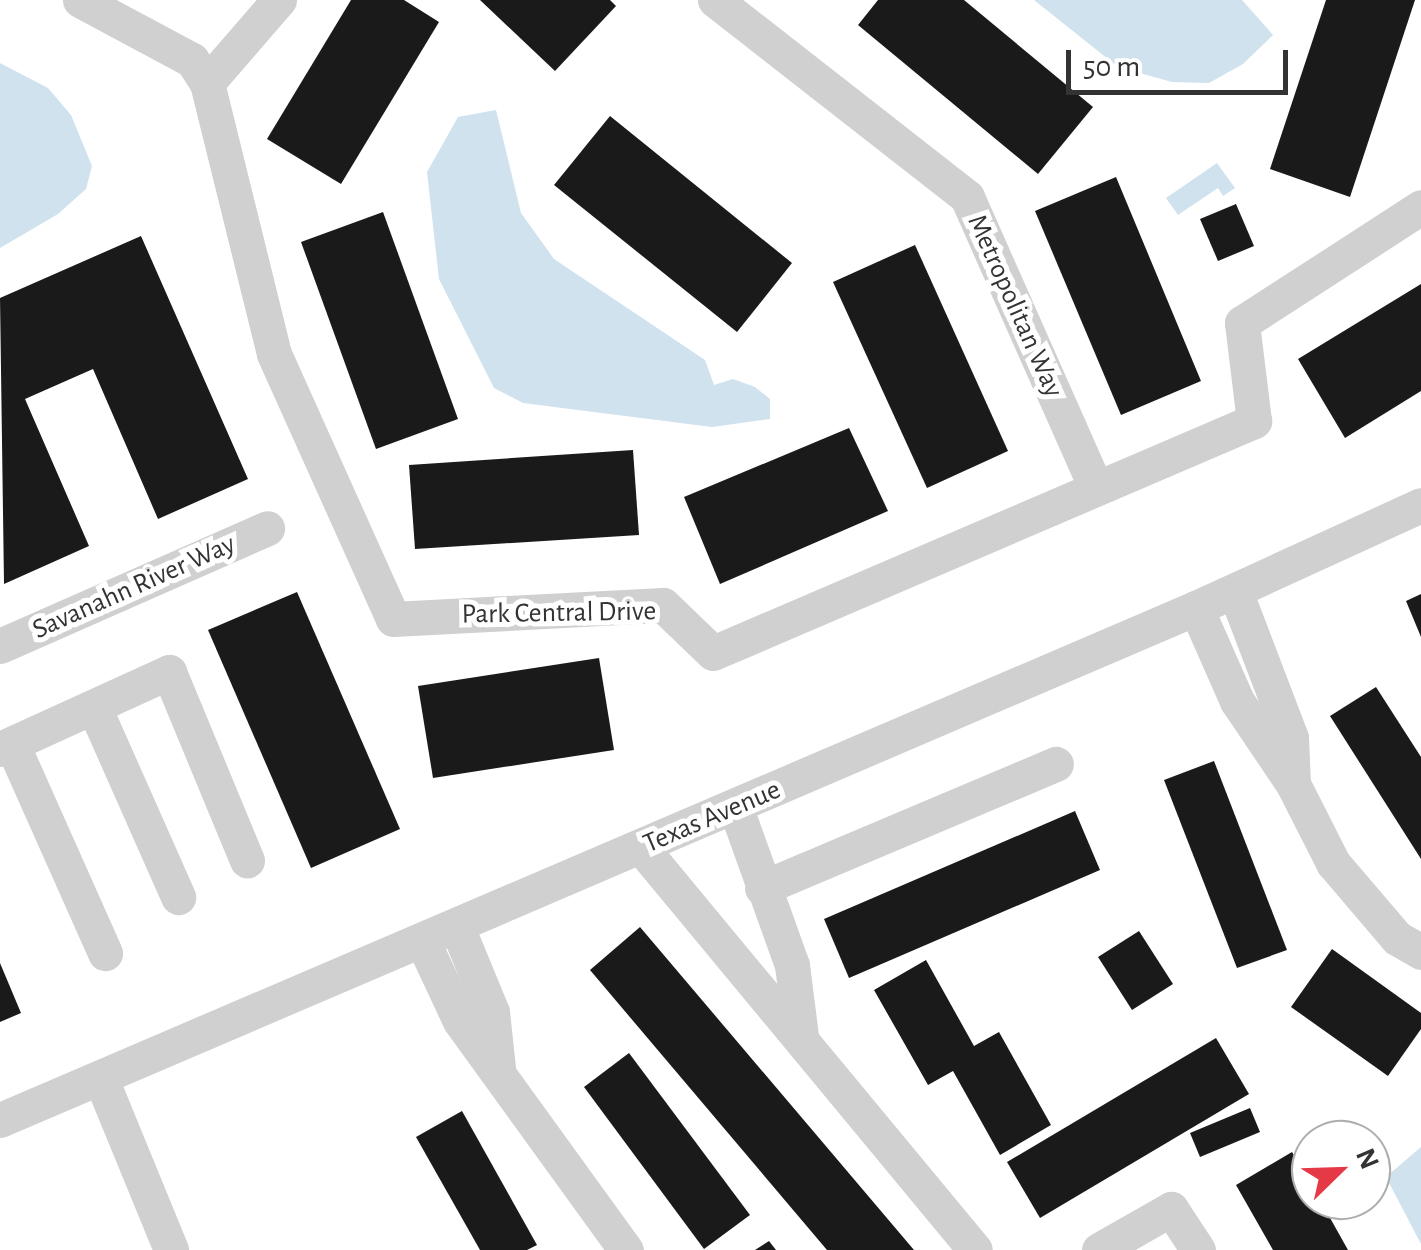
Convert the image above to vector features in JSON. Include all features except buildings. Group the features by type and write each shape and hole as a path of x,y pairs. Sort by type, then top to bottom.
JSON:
{"street":[{"path":"80,0 192,60 208,83 279,0"},
{"name":"Metropolitan Way","path":"715,0 967,197 1096,488"},
{"name":"Park Central Drive","path":"208,83 274,354 393,619 663,604 713,653 1254,421 1242,323 1421,207"},
{"name":"Texas Avenue","path":"0,1120 457,928 1196,608 1421,505"},
{"name":"Savanahn River Way","path":"0,646 267,528"},
{"path":"1234,591 1290,738 1293,784"},
{"path":"1196,608 1235,697 1293,784 1333,863 1397,938 1421,952"},
{"path":"106,952 6,746 169,672 247,860"},
{"path":"1235,697 1269,684"},
{"path":"94,706 178,896"},
{"path":"724,946 768,905 1056,764"},
{"path":"735,806 792,965 801,1036"},
{"path":"640,848 801,1036 975,1250"},
{"path":"457,928 492,1012 498,1068"},
{"path":"423,942 460,1021 498,1068 626,1250"},
{"path":"102,1079 171,1250"},
{"path":"1099,1250 1171,1209 1198,1250"}],"water":[{"path":"1034,0 1242,0 1273,35 1243,64 1209,83 1172,82 1118,67"},
{"path":"0,63 48,88 71,115 92,166 86,189 58,214 0,248"},
{"path":"496,110 521,213 554,259 705,360 714,385 733,379 755,387 770,399 770,419 712,427 523,403 494,388 439,279 427,172 458,117"},
{"path":"1217,163 1235,188 1223,196 1218,188 1178,215 1166,198"},
{"path":"1421,1147 1421,1244 1391,1187 1391,1173"}]}
